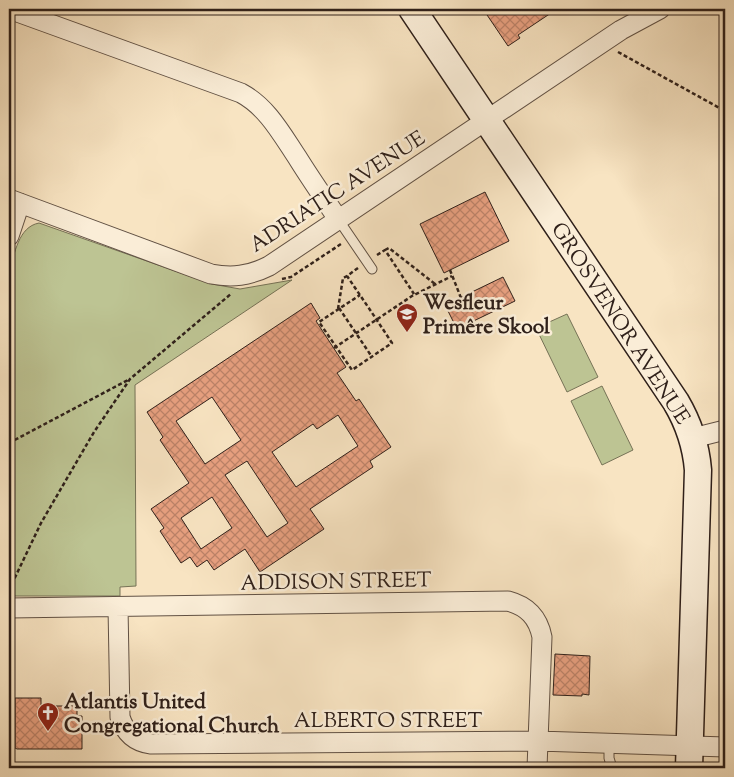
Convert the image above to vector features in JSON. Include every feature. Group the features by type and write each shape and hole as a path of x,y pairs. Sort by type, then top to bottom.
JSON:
{"street":[{"path":"9,9 241,93 250,98 259,104 272,120 338,219"},
{"name":"GROSVENOR AVENUE","path":"412,9 676,402 688,424 693,438 698,470 689,757"},
{"name":"ADRIATIC AVENUE","path":"15,201 211,274 231,277 258,272 621,30 660,9"},
{"path":"9,236 15,201"},
{"path":"693,438 725,430"},
{"name":"ADDISON STREET","path":"9,608 508,602 516,604 531,614 540,628 542,637 537,768"},
{"name":"ALBERTO STREET","path":"118,606 120,717 122,724 130,735 144,743 538,741 609,743 689,757 725,747"}],"lane":[{"path":"338,219 369,266"},
{"path":"609,743 609,758 612,768"}],"path":[{"path":"601,44 725,111"},
{"path":"372,357 339,309 343,278 369,266 388,248 435,284"},
{"path":"385,250 414,294"},
{"path":"450,270 461,298"},
{"path":"9,443 130,379 234,291 239,286 242,276"},
{"path":"347,276 360,294 392,343 352,370 319,322 360,294"},
{"path":"335,347 414,294 452,276"},
{"path":"9,592 41,523 68,475 130,379"}],"green space":[{"path":"39,223 212,284 240,289 292,280 135,385 136,586 120,587 120,596 9,596 9,271 22,235 26,230"},
{"path":"567,314 598,377 567,392 536,328"},
{"path":"602,386 633,450 602,465 571,401"}],"building":[{"path":"483,9 557,9 518,35 520,38 508,46"},
{"path":"485,192 509,241 444,273 420,224"},
{"path":"503,277 515,301 457,329 445,305"},
{"path":"311,303 320,318 316,321 346,367 337,373 356,401 359,399 391,447 370,461 373,467 310,509 324,529 260,572 245,549 214,570 207,560 197,567 190,557 181,563 160,531 164,528 151,509 189,483 160,440 163,437 147,412","holes":["212,397 241,440 205,464 176,421","338,415 358,446 296,487 272,452 313,424 317,429","247,461 288,523 267,537 225,475","212,497 232,528 201,549 181,518"]},
{"path":"555,654 590,656 589,695 553,695"},
{"name":"Atlantis United Congregational Church","path":"15,698 41,698 41,706 77,706 77,716 82,716 82,749 15,748"}],"place":[{"name":"Wesfleur Primêre Skool","path":"407,333"},
{"name":"Atlantis United Congregational Church","path":"48,732"}]}
